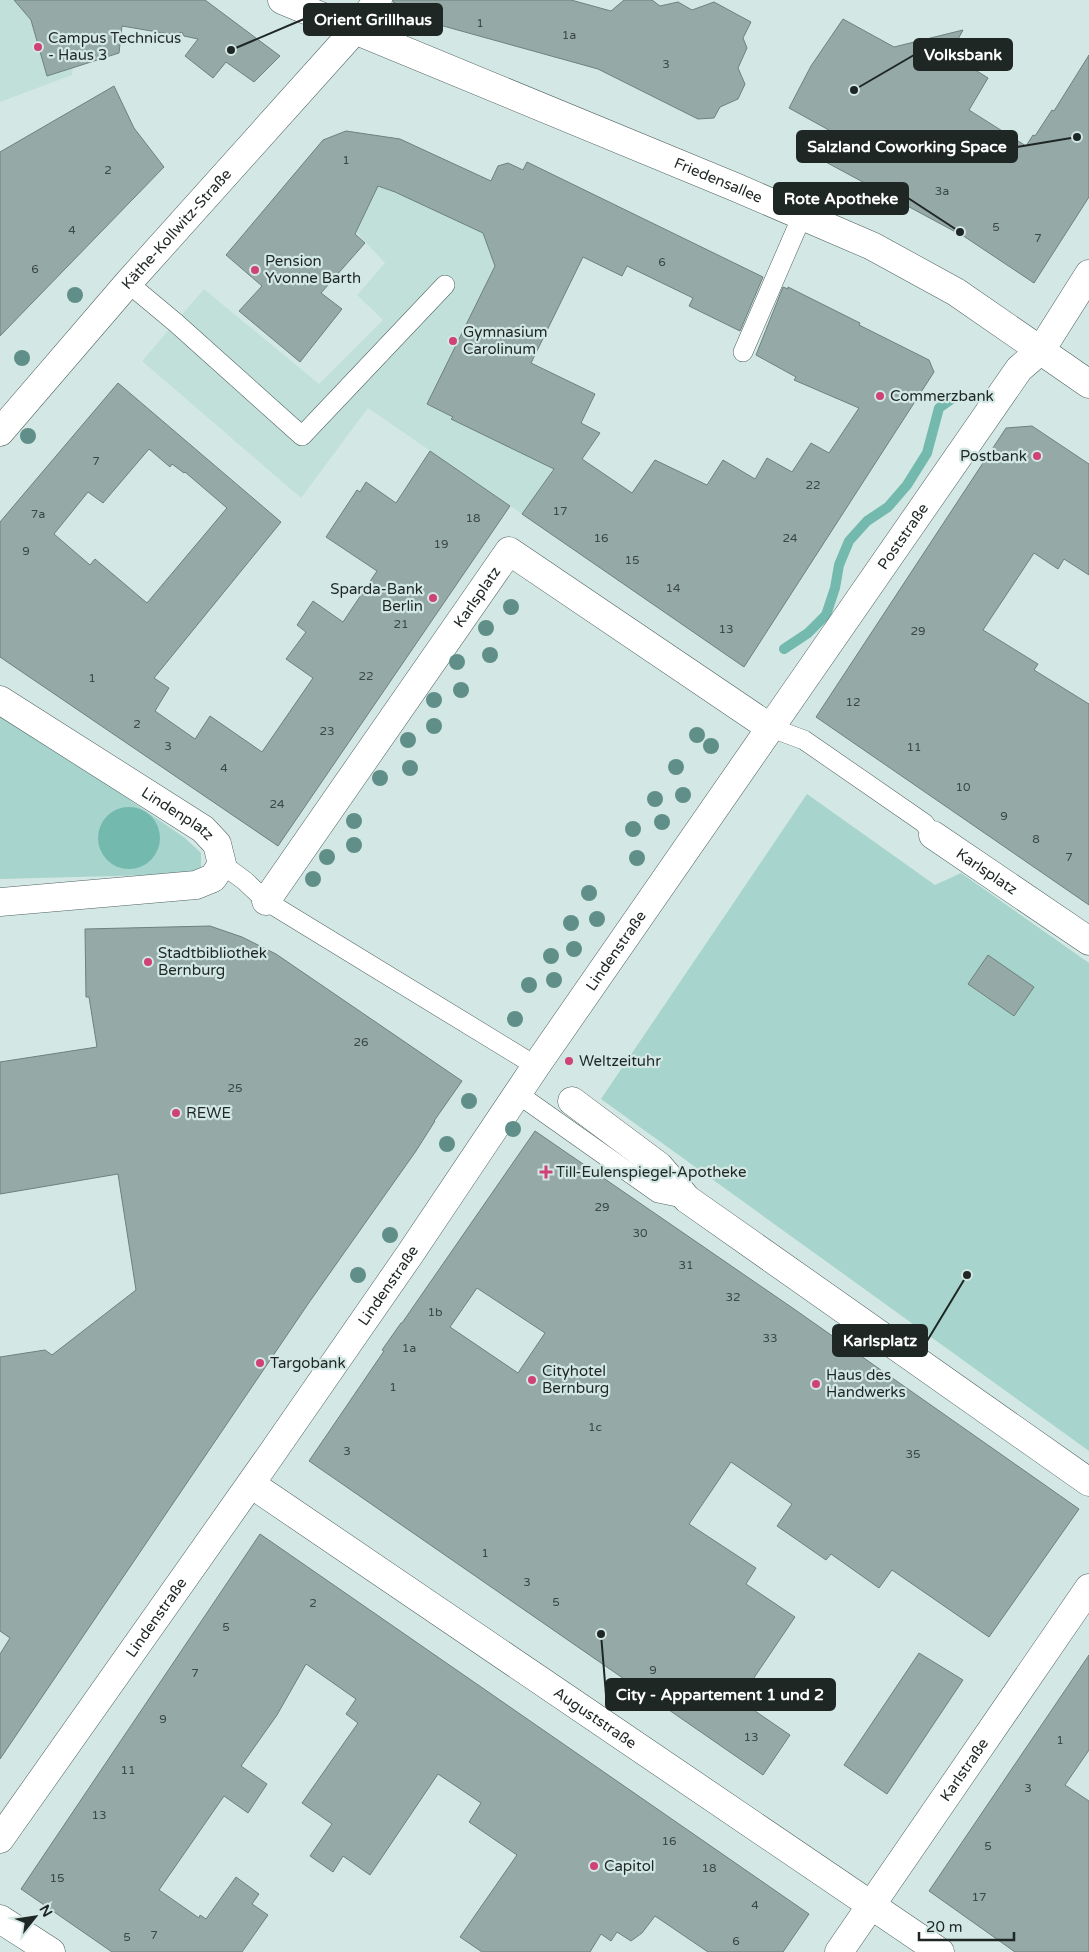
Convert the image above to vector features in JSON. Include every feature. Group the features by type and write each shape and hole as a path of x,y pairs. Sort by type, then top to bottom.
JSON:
{"street":[{"name":"Friedensallee","path":"282,0 872,246 956,292 1089,384"},
{"name":"Käthe-Kollwitz-Straße","path":"0,432 128,283 355,30 378,0"},
{"name":"Poststraße","path":"769,727 1019,369 1041,350 1089,274"},
{"name":"Karlsplatz","path":"266,901 510,551 769,727"},
{"name":"Lindenplatz","path":"0,700 203,829 217,844 222,864"},
{"name":"Lindenstraße","path":"0,1839 251,1484 536,1066 744,768 769,727"},
{"name":"Karlsplatz","path":"934,835 1089,941"},
{"path":"0,902 196,884 213,878 222,864"},
{"path":"572,1101 659,1166 687,1199 1089,1482"},
{"name":"Auguststraße","path":"251,1484 940,1952"},
{"name":"Karlstraße","path":"840,1952 1089,1588"},
{"path":"0,1918 51,1952"}],"lane":[{"path":"743,352 802,216"},
{"path":"128,283 176,323 302,436 445,285"},
{"path":"769,727 804,740 924,823 934,835"},
{"path":"222,864 245,881 266,901 536,1066"},
{"path":"518,1094 658,1193 687,1199"}],"shaded area":[{"name":"Campus Technicus - Haus 3","path":"0,0 85,0 79,20 72,75 0,102"},
{"name":"Gymnasium Carolinum","path":"400,139 490,181 498,166 508,163 523,170 527,162 609,202 517,392 584,424 522,514 368,408 301,498 142,361 204,289 319,384 383,320 357,295 385,263 341,216 400,143"},
{"path":"0,711 185,838 201,853 201,867 190,874 0,879"},
{"path":"807,794 935,885 961,873 1089,963 1089,1451 601,1099"},
{"path":"129,807 141,809 151,816 158,826 160,838 158,850 151,860 141,867 129,869 117,867 107,860 100,850 98,838 100,826 107,816 117,809"}],"building":[{"path":"14,0 205,0 280,56 254,82 226,62 213,78 185,56 198,39 184,36 182,32 175,35 122,26 119,53 47,76 31,20"},
{"path":"393,0 571,0 611,11 624,0 652,0 660,6 678,2 692,10 714,2 751,22 743,38 747,48 738,68 745,84 738,99 720,107 714,118 698,119 598,69 436,24 393,2"},
{"path":"843,19 894,47 963,30 950,54 988,78 969,110 1026,146 1052,110 1054,111 1089,55 1089,197 1034,283 965,237 822,160 836,134 789,108 811,66"},
{"path":"114,86 134,128 164,167 0,336 0,152"},
{"path":"346,131 400,139 491,181 498,166 508,163 523,170 527,162 763,277 740,331 689,306 693,298 627,266 622,276 583,257 531,363 595,394 581,423 600,433 582,459 632,493 655,460 707,485 723,460 755,479 767,458 792,472 811,443 829,453 859,408 794,380 796,377 756,355 783,287 788,289 788,287 860,323 859,325 929,360 934,372 744,667 522,514 554,469 451,419 453,417 427,404 495,266 483,233 378,186 355,234 365,243 321,293 342,309 300,362 239,311 262,286 226,255 323,140"},
{"path":"118,383 281,522 154,678 169,688 155,711 195,739 210,716 262,752 313,678 286,659 306,632 297,625 313,601 343,622 377,571 326,537 357,490 360,492 366,482 396,503 430,451 510,506 278,846 0,657 0,522","holes":["149,449 170,467 172,464 185,472 227,508 147,603 95,559 90,565 54,534 88,492 103,503"]},
{"path":"1032,426 1089,464 1089,575 1064,559 1058,569 1034,553 983,630 1038,664 1034,670 1089,704 1089,905 816,717 1006,428"},
{"path":"210,926 242,937 276,954 462,1081 416,1151 308,1304 0,1759 0,1654 10,1638 0,1631 0,1357 45,1350 52,1355 136,1290 118,1174 0,1194 0,1062 97,1047 89,997 86,997 85,929"},
{"path":"988,955 1034,987 1014,1016 968,984"},
{"path":"535,1131 794,1309 1079,1509 989,1637 892,1570 879,1588 831,1554 826,1560 777,1526 792,1504 731,1462 689,1524 756,1568 746,1584 795,1617 739,1700 790,1735 763,1775 309,1461","holes":["477,1288 545,1333 518,1373 450,1327"]},
{"path":"260,1534 809,1914 783,1952 708,1952 655,1916 642,1933 631,1941 617,1932 611,1941 601,1934 590,1952 482,1952 460,1937 517,1855 469,1822 481,1803 438,1774 370,1875 343,1856 333,1872 310,1856 332,1824 302,1803 358,1723 346,1714 356,1699 306,1664 277,1715 241,1766 267,1784 248,1813 224,1796 159,1890 199,1918 200,1915 206,1919 236,1877 259,1894 252,1904 268,1915 242,1952 112,1952 21,1889"},
{"path":"919,1653 963,1680 887,1794 844,1765"},
{"path":"1089,1655 1089,1750 1065,1785 1089,1801 1089,1952 1015,1952 929,1891"}],"waterway":[{"path":"784,649 808,633 826,615 835,588 839,565 849,541 867,521 888,507 907,485 927,453 939,408 956,396"}],"place":[{"name":"Campus Technicus - Haus 3","path":"38,47"},
{"name":"Orient Grillhaus","path":"231,50"},
{"name":"Volksbank","path":"854,90"},
{"name":"Salzland Coworking Space","path":"1077,137"},
{"name":"Rote Apotheke","path":"960,232"},
{"name":"Pension Yvonne Barth","path":"255,270"},
{"name":"Gymnasium Carolinum","path":"453,341"},
{"name":"Commerzbank","path":"880,396"},
{"name":"Postbank","path":"1037,456"},
{"name":"Sparda-Bank Berlin","path":"433,598"},
{"name":"Stadtbibliothek Bernburg","path":"148,962"},
{"name":"Weltzeituhr","path":"569,1061"},
{"name":"REWE","path":"176,1113"},
{"name":"Till-Eulenspiegel-Apotheke","path":"546,1172"},
{"name":"Karlsplatz","path":"967,1275"},
{"name":"Targobank","path":"260,1363"},
{"name":"Cityhotel Bernburg","path":"532,1380"},
{"name":"Haus des Handwerks","path":"816,1384"},
{"name":"City - Appartement 1 und 2","path":"601,1634"},
{"name":"Capitol","path":"594,1866"}]}
